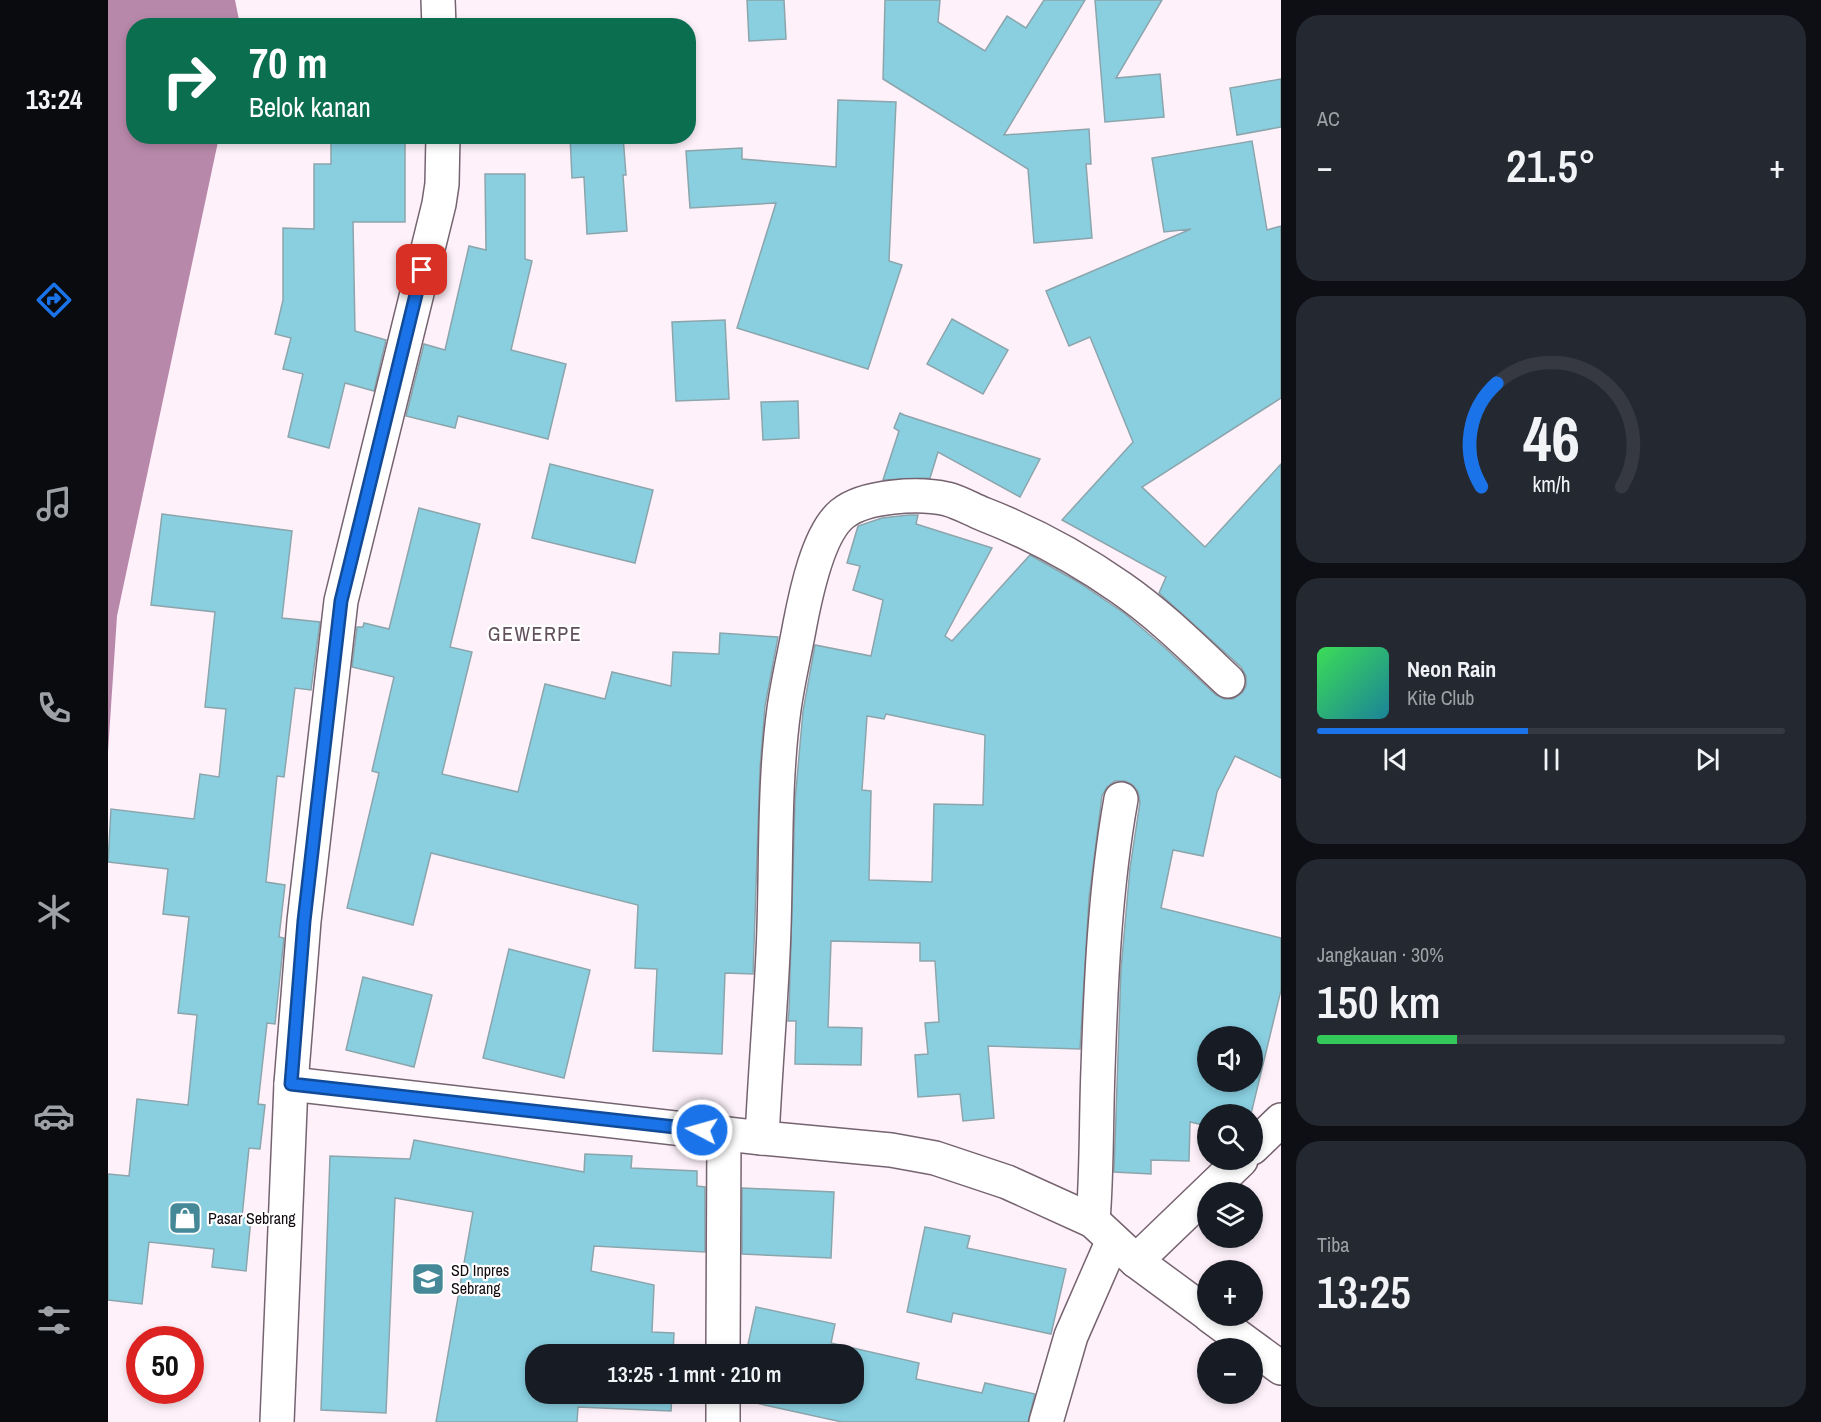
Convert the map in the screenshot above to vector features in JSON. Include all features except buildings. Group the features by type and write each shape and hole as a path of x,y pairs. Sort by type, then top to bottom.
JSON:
{"main road":[{"path":"438,0 439,18"},
{"path":"277,1422 291,1084 304,921 341,601 439,204 443,144"},
{"path":"762,1138 773,952 778,780 783,710 804,601 813,567 840,515 870,500 909,497 947,500 1000,520 1054,546 1122,589 1180,636 1228,681"},
{"path":"1114,1241 1096,1174 1102,970 1111,855 1121,799"},
{"path":"291,1084 762,1138 891,1150 935,1158 1007,1182 1114,1241 1197,1306"},
{"path":"1263,1137 1281,1120"},
{"path":"723,1344 724,1133"},
{"path":"1046,1422 1071,1336 1114,1241 1225,1170"},
{"path":"1224,1326 1281,1368"},
{"path":"723,1404 723,1422"}],"shaded area":[{"path":"108,0 235,0 239,18 126,18 126,144 218,144 117,616 108,752"}],"place":[{"name":"Pasar Sebrang","path":"185,1218"},
{"name":"SD Inpres Sebrang","path":"428,1279"}],"district":[{"name":"GEWERPE","path":"535,634"}],"route":[{"path":"422,270 341,601 304,921 291,1084 702,1130"}]}
